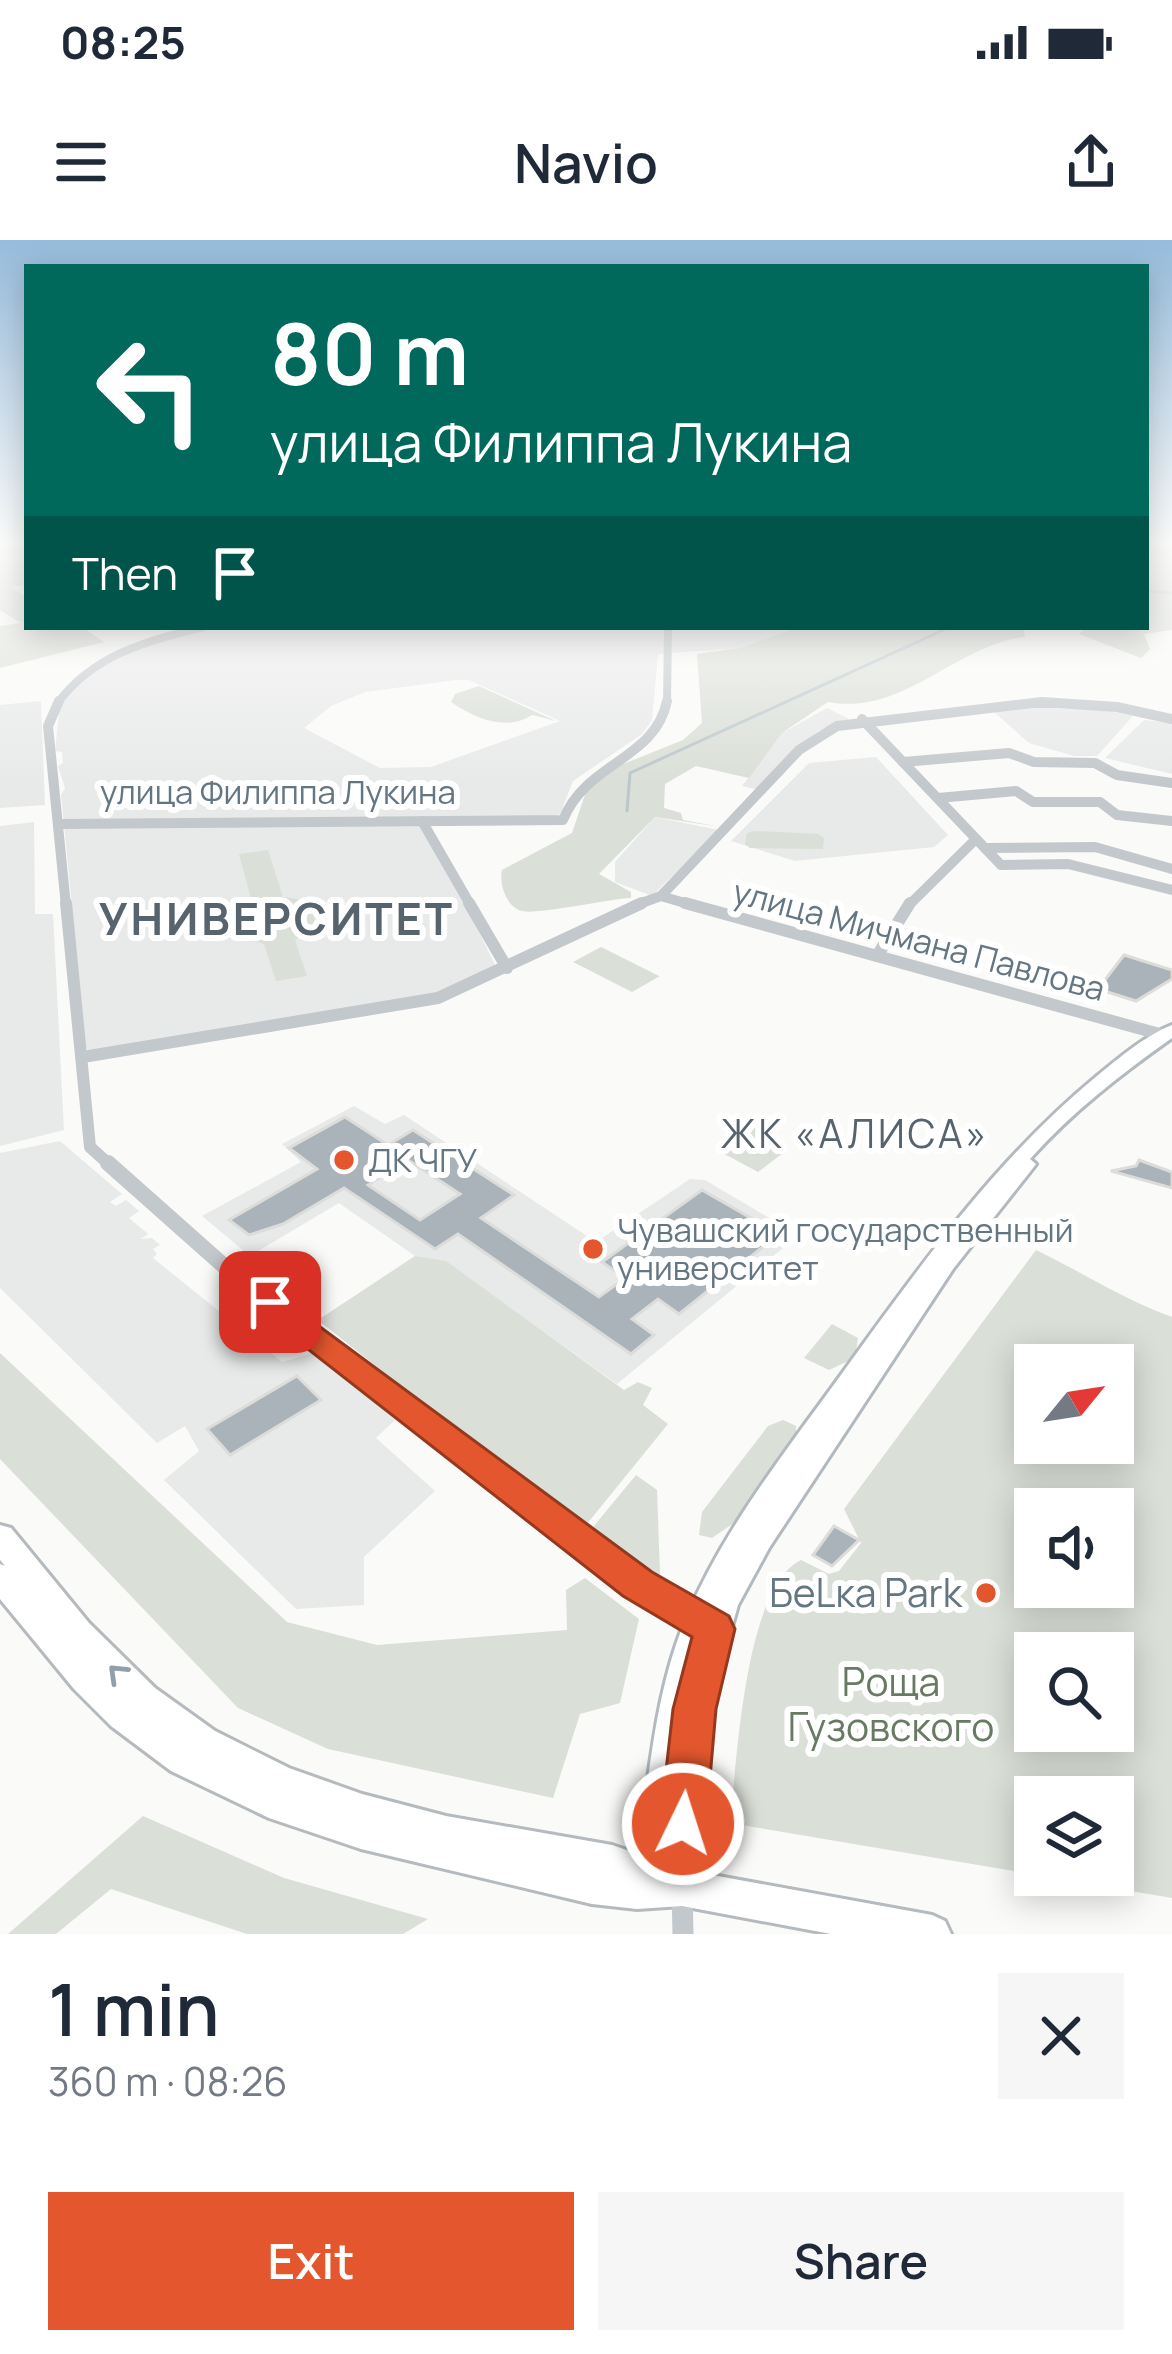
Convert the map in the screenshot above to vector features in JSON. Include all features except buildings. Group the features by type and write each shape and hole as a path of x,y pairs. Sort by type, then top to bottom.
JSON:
{"main road":[{"path":"661,1884 686,1773 706,1626 734,1567 969,1221 1037,1143 1170,1037"},
{"path":"0,1537 32,1597"},
{"path":"0,1577 32,1597 151,1704 243,1764 362,1811 661,1884 932,1934"}],"street":[{"path":"60,824 48,726 62,691 83,672 123,652 193,630"},
{"name":"улица Филиппа Лукина","path":"668,630 662,721 650,736 582,780 562,820 60,824 87,1133 101,1162 233,1274 638,1584 706,1626"},
{"path":"82,1057 438,998 507,968 612,914 661,896 799,750 826,730 862,719 1042,702 1117,707 1172,718"},
{"path":"862,719 1000,865 1068,864 1172,890"},
{"path":"903,762 1009,753 1034,762 1095,763 1117,775 1172,783"},
{"path":"938,798 1016,791 1033,802 1100,802 1117,814 1172,821"},
{"path":"422,820 507,968"},
{"path":"877,956 911,901 981,844 1096,847 1172,869"},
{"name":"улица Мичмана Павлова","path":"661,896 1170,1037"},
{"path":"661,1884 683,1934"}],"shaded area":[{"path":"203,630 791,630 740,648 658,654 652,720 642,734 573,781 560,814 546,819 423,818 496,967 442,993 97,1052 86,1049 61,795 65,788 58,766 63,763 62,752 55,751 60,703 90,673 141,648","holes":["456,680 469,680 560,721 431,767 380,768 304,728 331,706 365,692"]},
{"path":"41,701 45,805 0,808 0,705"},
{"path":"1027,707 1105,710 1133,716 1097,756 1074,756 1029,743 993,711"},
{"path":"827,708 849,719 818,731 759,790 742,786 782,733"},
{"path":"1144,720 1172,723 1172,774 1105,758"},
{"path":"876,757 948,835 934,847 795,861 731,841 809,763"},
{"path":"655,817 719,830 652,896 615,882 615,862"},
{"path":"34,822 35,914 53,914 64,1130 0,1146 0,826"},
{"name":"Чувашский государственный университет","path":"354,1106 385,1124 404,1115 596,1242 690,1179 705,1180 791,1231 794,1239 617,1384 446,1262 415,1256 339,1203 250,1256 202,1216 301,1162 282,1144"},
{"path":"60,1141 122,1194 110,1202 116,1206 126,1200 139,1211 129,1218 148,1234 141,1239 152,1238 160,1245 153,1249 157,1254 153,1258 282,1362 317,1352 395,1420 376,1438 435,1491 364,1557 364,1605 296,1609 164,1480 199,1451 185,1426 157,1443 0,1288 0,1153"}],"green space":[{"path":"0,626 86,630 104,642 0,668"},
{"path":"1172,626 1172,630 1144,634 1150,649 1141,658 1079,634"},
{"path":"791,630 1024,630 1025,637 975,652 881,699 828,702 782,733 749,778 696,766 665,784 664,808 681,813 683,820 721,827 655,817 599,874 631,892 631,898 530,912 512,905 503,888 502,870 572,833 591,777 683,740 702,723 697,654 740,648"},
{"path":"479,686 556,721 532,715 501,723 451,702 455,694"},
{"path":"747,833 818,834 824,838 823,849 750,848 745,844"},
{"path":"268,850 283,897 318,902 324,918 295,940 307,976 276,981 264,944 231,933 227,916 252,902 239,854"},
{"path":"601,947 660,976 632,992 573,962"},
{"path":"750,1114 774,1128 766,1142 783,1153 758,1172 717,1150 737,1135 727,1128"},
{"name":"Роща Гузовского","path":"1036,1250 1172,1317 1172,1898 1134,1892 1134,1776 1014,1776 1014,1871 730,1823 747,1680 767,1604 782,1577 801,1560 829,1574 839,1571 861,1543 844,1509"},
{"path":"415,1256 446,1261 624,1390 638,1382 652,1388 643,1405 668,1424 582,1530 318,1320"},
{"path":"832,1324 858,1338 855,1358 829,1370 804,1358"},
{"path":"0,1353 287,1622 377,1645 567,1630 566,1590 585,1578 639,1619 620,1703 580,1714 553,1798 328,1749 238,1708 0,1459"},
{"path":"783,1420 796,1426 796,1438 741,1518 712,1538 699,1535 702,1512 768,1426"},
{"path":"636,1475 657,1490 660,1574 641,1573 589,1532"},
{"path":"143,1816 284,1878 428,1919 403,1934 247,1934 111,1889 56,1934 8,1934"}],"waterway":[{"path":"627,811 630,773 943,630"}],"place":[{"name":"ДК ЧГУ","path":"344,1160"},
{"name":"Чувашский государственный университет","path":"593,1249"},
{"name":"БeLка Park","path":"986,1593"}],"district":[{"name":"УНИВЕРСИТЕТ","path":"277,919"},
{"name":"ЖК «АЛИСА»","path":"855,1134"}],"route":[{"path":"270,1302 638,1584 715,1629 694,1709 683,1824"}]}
